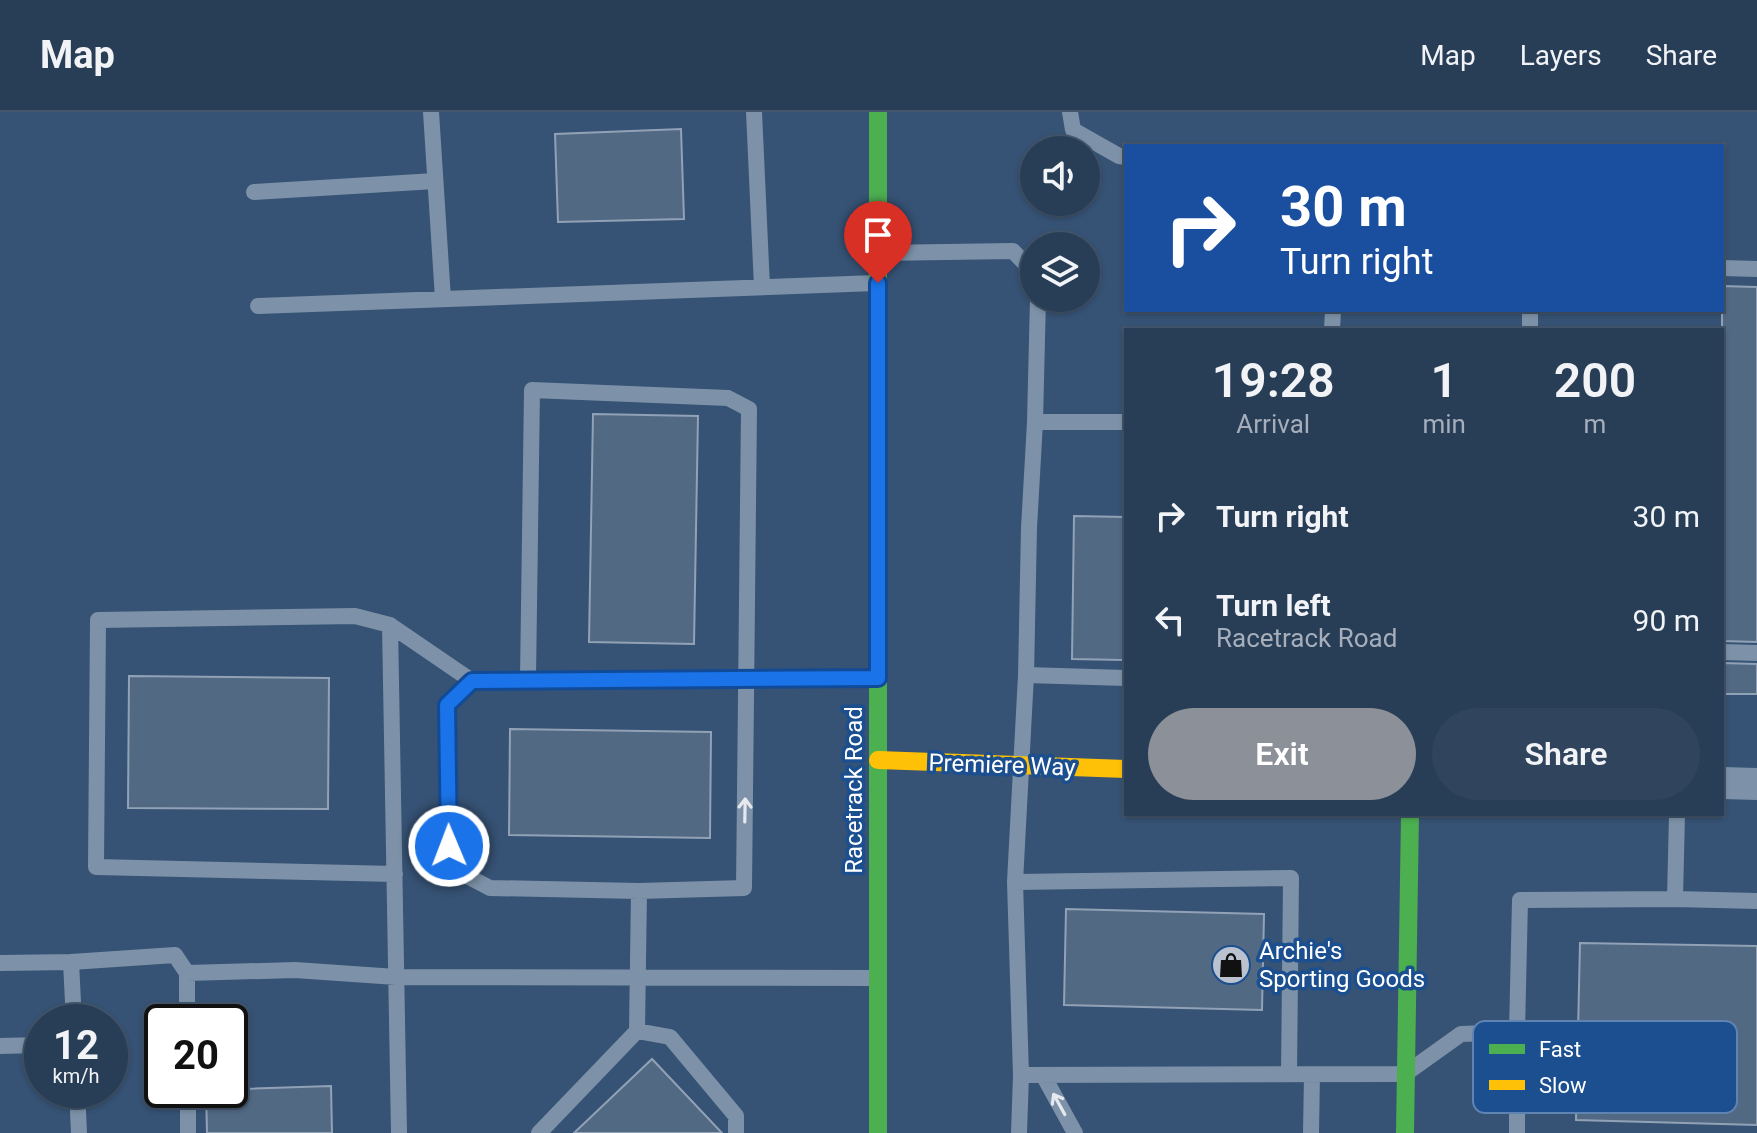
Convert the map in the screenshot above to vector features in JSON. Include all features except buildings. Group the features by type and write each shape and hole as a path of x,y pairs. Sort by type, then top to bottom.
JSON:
{"street":[{"name":"Racetrack Road","path":"878,112 878,1133"},
{"name":"Premiere Way","path":"878,760 1124,769"},
{"path":"1724,783 1757,784"},
{"path":"1405,1133 1410,816"}],"lane":[{"path":"431,112 443,299"},
{"path":"754,112 762,287"},
{"path":"1070,112 1073,130 1124,157"},
{"path":"254,192 435,181"},
{"path":"878,253 1013,251 1020,258"},
{"path":"1724,268 1757,269"},
{"path":"258,306 878,283"},
{"path":"1019,1133 1021,1075 1015,882 1026,675 1038,312"},
{"path":"472,681 447,705 449,846 467,876 490,888 639,891 744,888 749,409 728,398 532,390 528,679"},
{"path":"1035,422 1124,422"},
{"path":"395,874 96,867 98,620 355,616 390,625 472,681 878,678"},
{"path":"390,625 399,1133"},
{"path":"1724,652 1757,653"},
{"path":"1026,675 1124,678"},
{"path":"1675,899 1677,816"},
{"path":"1015,882 1291,878 1289,1074"},
{"path":"539,1133 637,1031 639,891"},
{"path":"1517,1021 1520,900 1757,901"},
{"path":"0,963 175,955 187,973 187,1004"},
{"path":"71,962 73,1004"},
{"path":"187,973 295,970 396,977 878,978"},
{"path":"637,1031 670,1037 736,1116 736,1133"},
{"path":"1021,1075 1405,1074 1461,1034 1473,1034"},
{"path":"0,1046 24,1045"},
{"path":"1311,1133 1312,1074"},
{"path":"1043,1075 1075,1133"},
{"path":"78,1108 79,1133"},
{"path":"188,1108 188,1133"}],"traffic: fast":[{"path":"878,112 878,1133"},
{"path":"1405,1133 1410,816"}],"traffic: slow":[{"path":"878,760 1124,769"}],"place":[{"name":"Archie's Sporting Goods","path":"1231,965"}],"route":[{"path":"449,846 447,705 472,681 878,678 878,283"}]}
